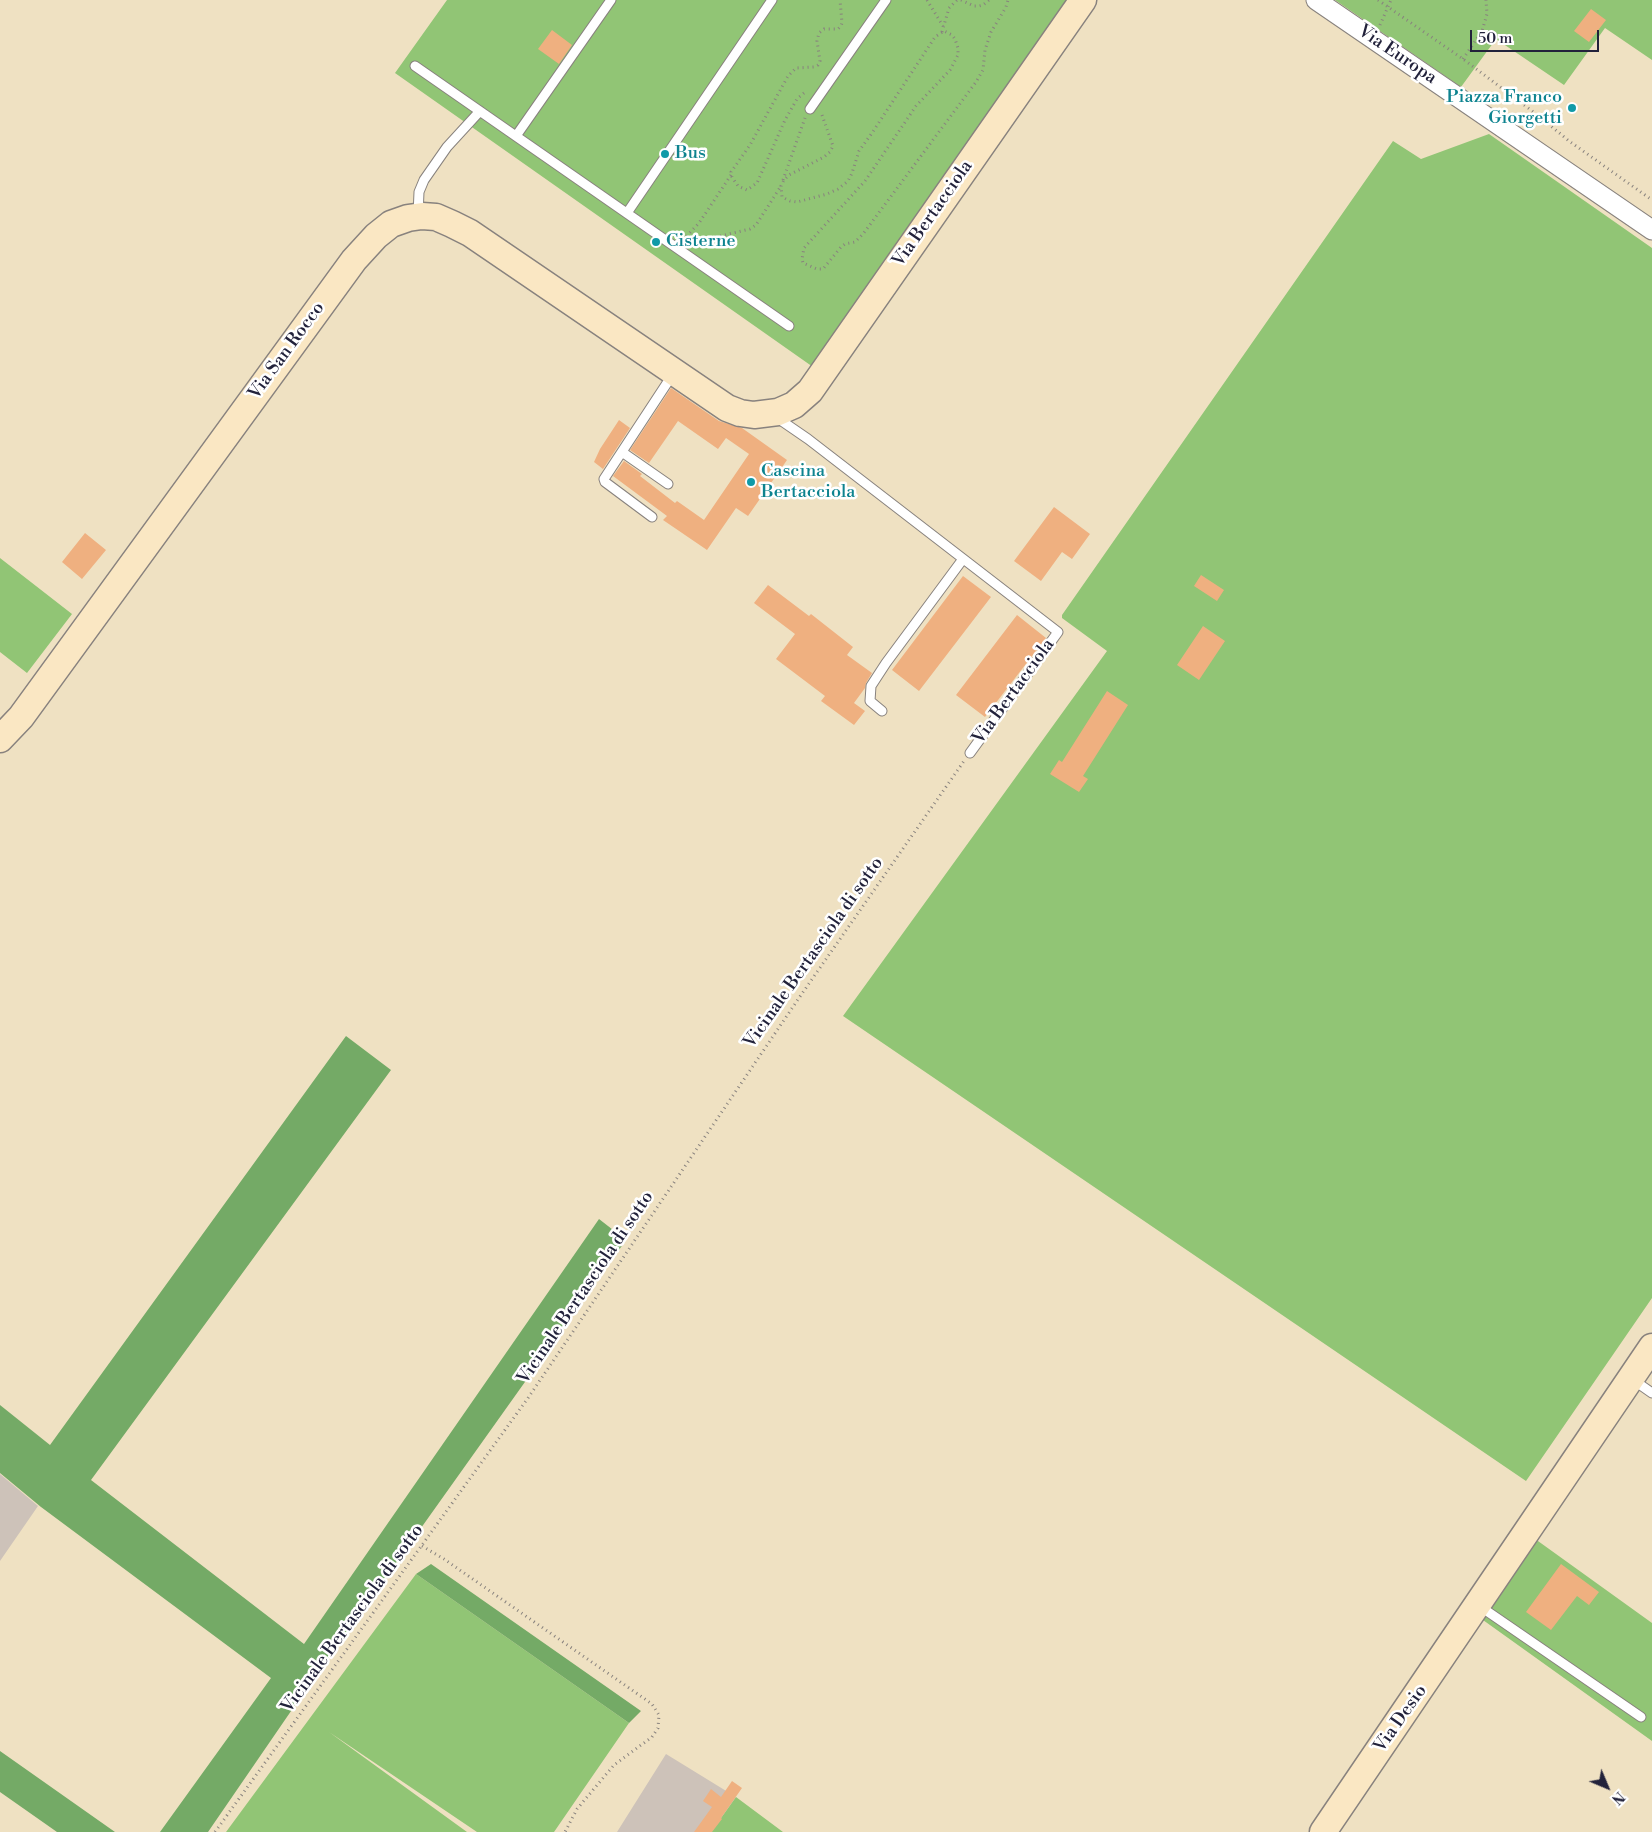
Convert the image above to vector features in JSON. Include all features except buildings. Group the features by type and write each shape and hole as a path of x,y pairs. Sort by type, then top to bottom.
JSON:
{"street":[{"name":"Via Bertacciola","path":"669,368 730,409 754,416 771,414 794,405 810,391 1083,0"},
{"name":"Via Europa","path":"1316,0 1652,230"},
{"name":"Via San Rocco","path":"0,739 21,717 354,260 376,236 391,224 418,216 429,216 443,220 470,233 669,368"},
{"name":"Via Desio","path":"1323,1832 1652,1347"}],"lane":[{"path":"516,136 611,0"},
{"path":"627,213 772,0"},
{"path":"810,108 886,0"},
{"path":"415,66 789,326"},
{"path":"418,216 419,192 424,180 447,147 480,111"},
{"path":"652,517 604,482 604,478 622,452 669,368"},
{"name":"Via Bertacciola","path":"771,414 808,439 1058,632 970,753"},
{"path":"622,452 668,484"},
{"path":"882,711 870,702 871,686 963,559"},
{"path":"1631,1379 1652,1393"},
{"path":"1478,1605 1641,1717"}],"path":[{"path":"676,247 699,223 732,175 734,166 750,145 792,71 796,68 818,65 820,61 817,41 819,33 824,29 838,30 841,26 840,0"},
{"path":"927,0 943,26"},
{"path":"942,32 949,8 959,0 974,6 983,5 989,0"},
{"path":"732,175 738,186 747,190 751,188 760,177 781,129 797,99 805,93 810,93 817,99 833,146 824,157 789,175 781,186 782,197 790,202 797,202 838,189 848,181 859,150 930,44 942,32 948,32 955,39 958,55 950,70 916,106 865,181 807,244 802,253 803,263 817,270 823,269 841,247 858,239 976,82 983,70 985,50 991,32 1006,7 1008,0"},
{"path":"1378,0 1463,59 1540,117 1568,141 1652,200"},
{"path":"1373,39 1391,0"},
{"path":"1463,59 1482,31 1487,14 1486,0"},
{"path":"676,247 750,229 756,225 780,187 804,118 810,108"},
{"name":"Vicinale Bertasciola di sotto","path":"215,1832 528,1398 800,995 970,753"},
{"path":"422,1546 652,1704 659,1715 658,1728 652,1737 614,1765 577,1809 565,1832"}],"shaded area":[{"path":"0,1474 38,1506 0,1561"},
{"path":"666,1754 736,1797 711,1832 617,1832"}],"green space":[{"path":"447,0 1067,0 813,367 395,73"},
{"path":"1335,0 1652,0 1652,60 1605,28 1564,85 1496,39 1461,87"},
{"path":"1489,134 1652,248 1652,1298 1526,1481 843,1016 1107,651 1062,618 1062,615 1393,141 1421,159"},
{"path":"0,558 72,614 27,673 0,652"},
{"path":"346,1036 391,1070 91,1480 304,1644 599,1219 626,1240 300,1698 208,1832 160,1832 271,1678 41,1507 0,1473 0,1405 50,1445"},
{"path":"1531,1536 1652,1623 1652,1741 1476,1615"},
{"path":"431,1564 641,1711 629,1723 416,1574"},
{"path":"416,1574 629,1723 554,1832 477,1832 329,1732 467,1832 226,1832"},
{"path":"0,1751 115,1832 57,1832 0,1792"},
{"path":"736,1797 783,1832 711,1832"}],"place":[{"name":"Piazza Franco Giorgetti","path":"1572,108"},
{"name":"Bus","path":"665,154"},
{"name":"Cisterne","path":"656,242"},
{"name":"Cascina Bertacciola","path":"751,482"}]}
